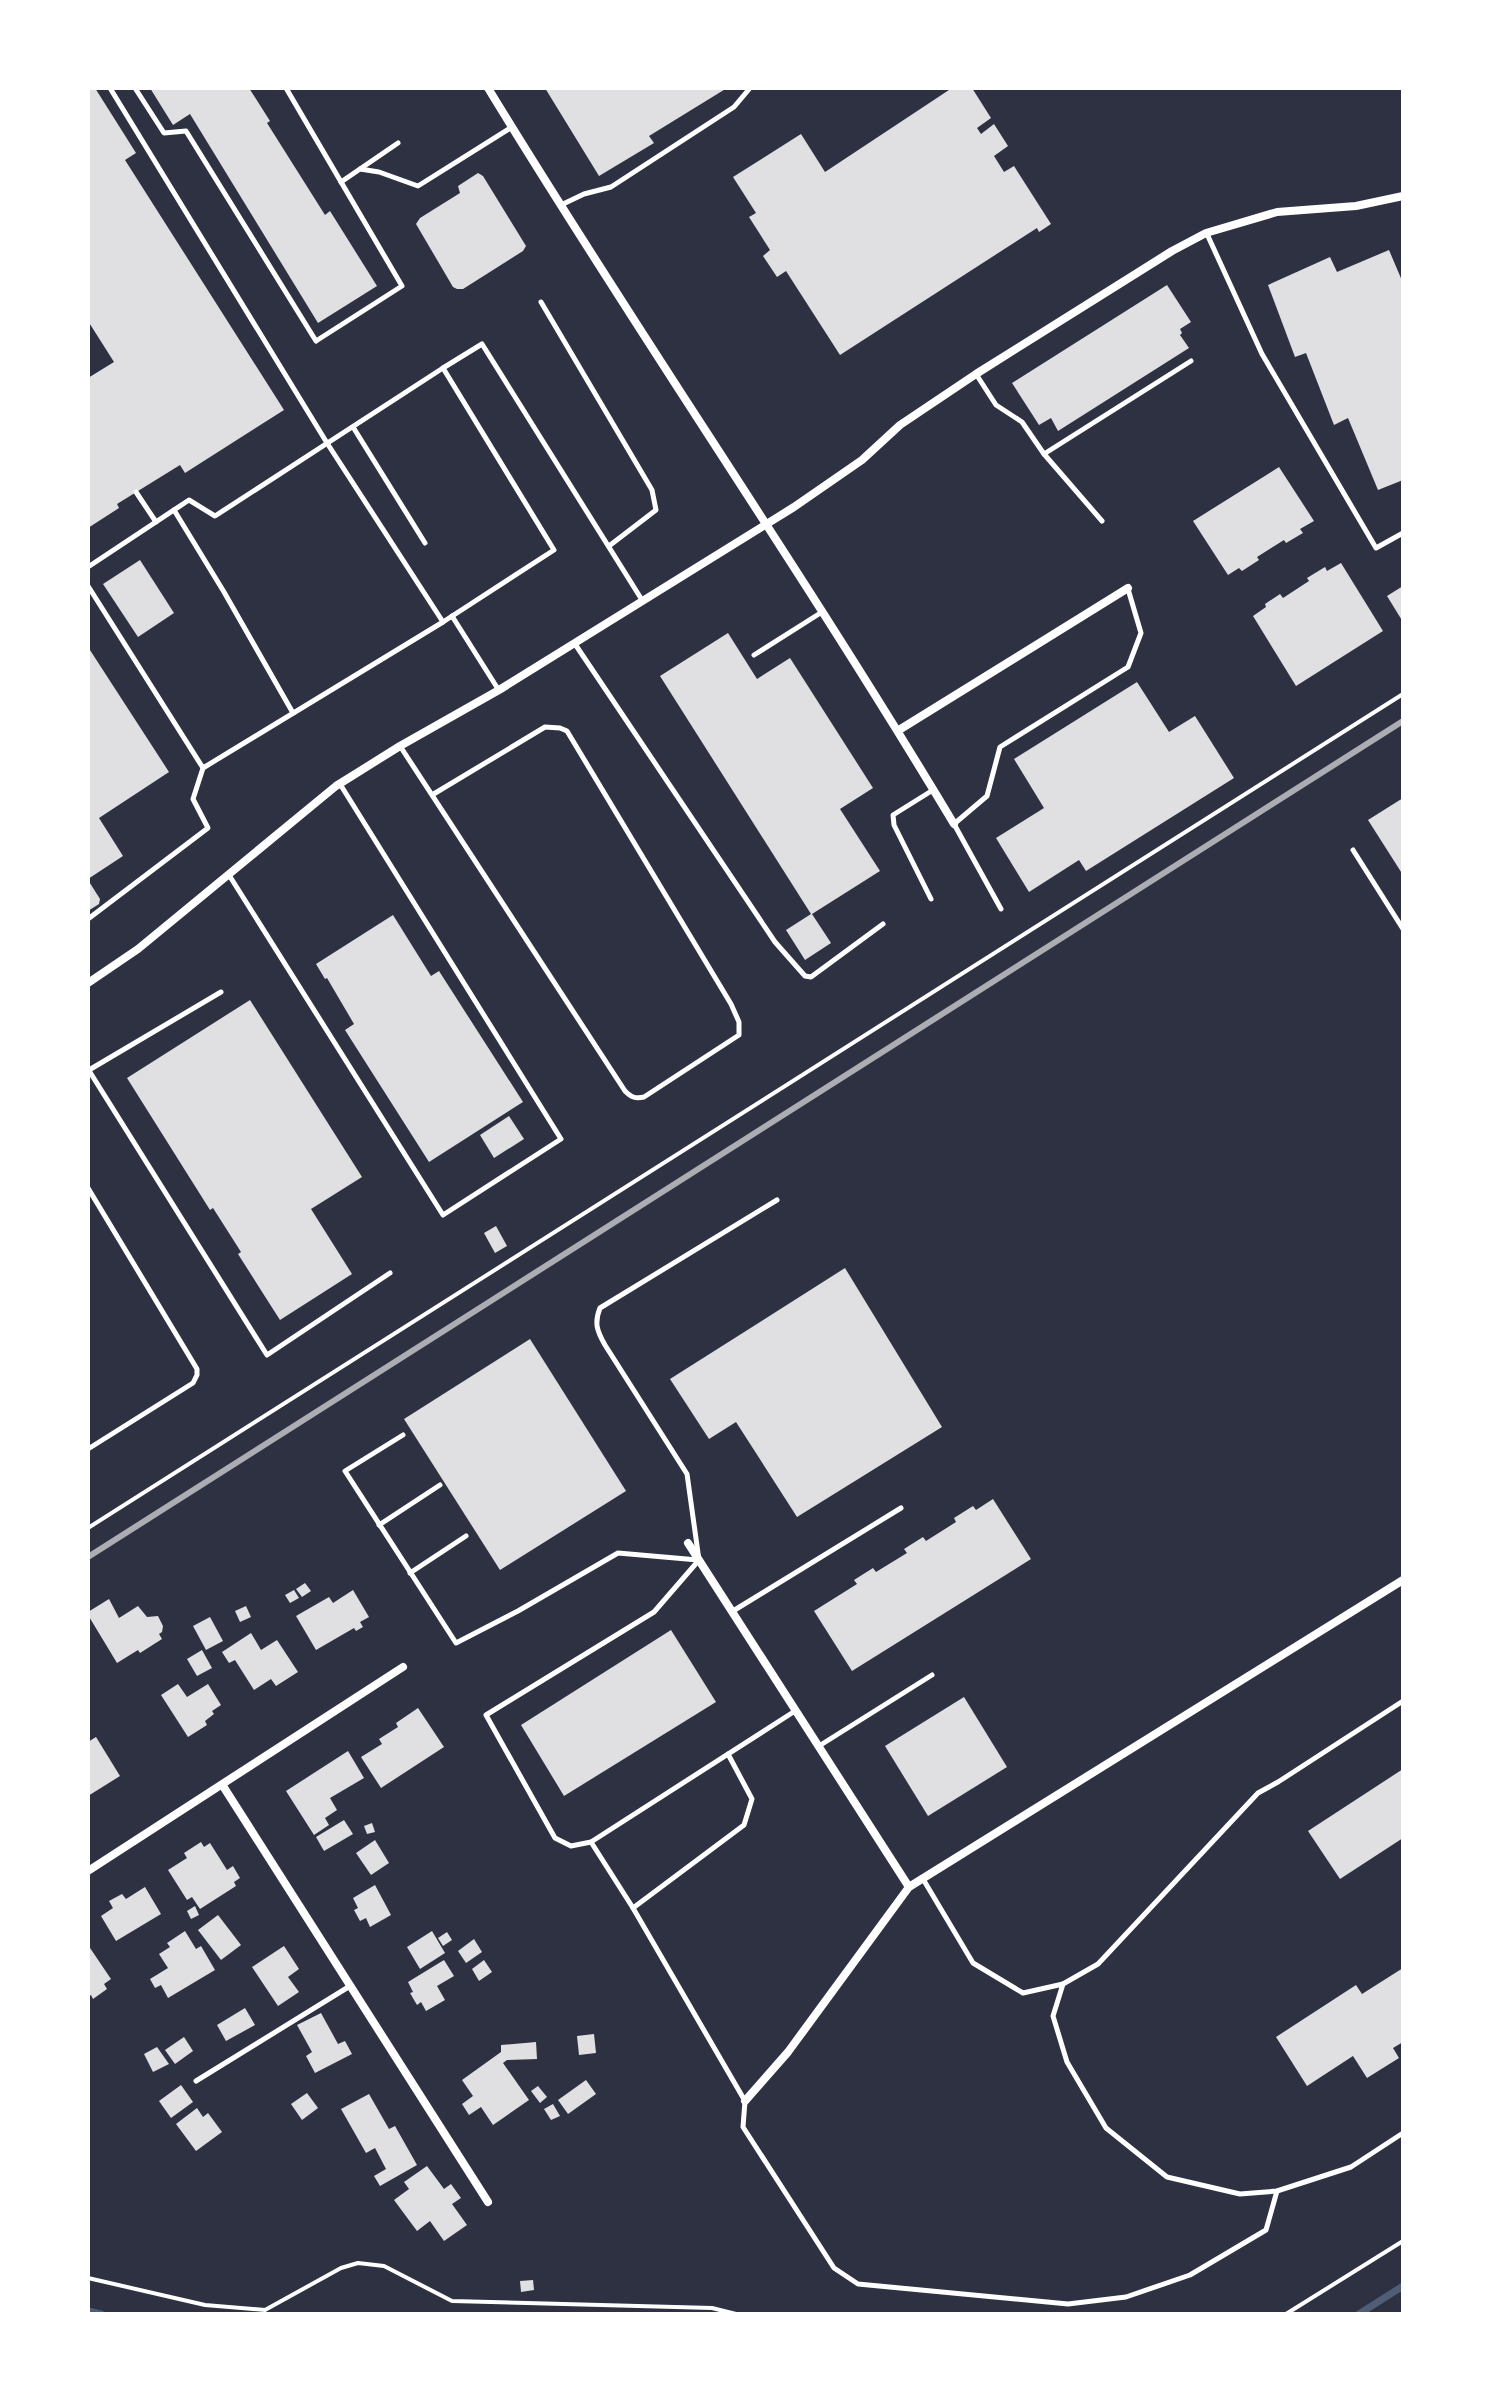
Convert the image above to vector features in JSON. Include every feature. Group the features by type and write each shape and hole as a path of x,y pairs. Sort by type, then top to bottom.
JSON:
{"street":[{"path":"488,88 560,205 899,730 954,824"},
{"path":"88,983 138,949 340,784 499,690 766,523 862,460 900,425 1147,266 1206,233 1277,212 1356,206 1403,196"},
{"path":"899,730 1128,588"},
{"path":"688,1543 909,1887"},
{"path":"745,2101 788,2052 909,1887 1403,1580"},
{"path":"88,1871 403,1667"},
{"path":"223,1786 488,2202"}],"lane":[{"path":"110,88 327,443 443,622"},
{"path":"135,88 164,133 186,131 316,341 402,286 286,88"},
{"path":"560,205 611,187 734,107 750,88"},
{"path":"360,169 379,172 418,186 512,127"},
{"path":"341,182 398,143"},
{"path":"1206,233 1262,354 1376,548 1403,533"},
{"path":"541,302 652,490 656,510 609,546"},
{"path":"88,567 189,500 215,516 482,344 642,600"},
{"path":"1044,454 1191,361"},
{"path":"88,919 208,828 193,799 203,768 443,622 554,550 443,368"},
{"path":"976,374 996,405 1022,422 1044,454 1102,521"},
{"path":"353,427 425,543"},
{"path":"136,492 156,522"},
{"path":"174,510 293,713"},
{"path":"1001,909 954,824 987,796 1000,747 1128,667 1141,633 1128,588"},
{"path":"89,590 203,768"},
{"path":"754,655 823,611"},
{"path":"452,616 499,690"},
{"path":"574,643 775,942 805,976 811,977 883,924"},
{"path":"400,746 625,1091 631,1097 644,1097 739,1035 739,1022 731,1004 567,731 545,727 432,795"},
{"path":"229,875 443,1215 561,1139 340,784"},
{"path":"931,899 894,825 893,815 933,789"},
{"path":"1353,850 1403,929"},
{"path":"221,992 88,1069 267,1355 390,1273"},
{"path":"88,1188 197,1369 197,1375 193,1383 88,1449"},
{"path":"777,1200 600,1308 596,1320 597,1330 605,1345 687,1474 699,1560 654,1612 486,1715 555,1838 571,1846 591,1842 796,1711"},
{"path":"403,1435 345,1471 456,1643 618,1553 699,1560"},
{"path":"379,1525 440,1485"},
{"path":"732,1611 901,1508"},
{"path":"410,1573 466,1536"},
{"path":"819,1747 932,1675"},
{"path":"923,1879 973,1963 1023,1993 1063,1984 1098,1964 1258,1793 1403,1701"},
{"path":"633,1908 744,1825 752,1799 728,1754"},
{"path":"591,1842 745,2101 743,2127 834,2268 858,2284 1068,2304 1126,2297 1190,2275 1266,2230 1277,2191"},
{"path":"1063,1984 1053,2016 1067,2062 1106,2128 1167,2177 1240,2194 1277,2191 1351,2167 1403,2133"},
{"path":"196,2081 350,1986"}],"path":[{"path":"88,1528 1403,694"},
{"path":"1286,2314 1403,2241"},
{"path":"88,2278 205,2305 265,2310 341,2268 358,2263 384,2266 452,2301 712,2308 736,2314"}],"building":[{"path":"88,88 95,88 136,153 125,160 284,410 185,473 180,465 117,504 119,508 88,528 88,378 114,362 88,321"},
{"path":"150,88 249,88 270,121 267,123 325,215 330,211 377,286 318,323 190,114 173,125"},
{"path":"545,88 727,88 649,136 654,143 599,176"},
{"path":"952,88 972,88 991,118 977,128 981,134 994,124 1008,146 994,156 1004,172 1014,166 1051,224 1039,232 1037,228 840,355 786,271 777,277 763,256 770,250 749,217 756,213 733,177 801,134 825,172"},
{"path":"478,173 483,176 526,246 523,251 463,289 457,289 416,224 420,218 460,193 458,186"},
{"path":"1389,250 1403,283 1403,480 1378,490 1348,418 1334,425 1306,353 1295,357 1268,285 1330,257 1337,272"},
{"path":"1167,285 1191,322 1180,329 1180,335 1189,348 1058,431 1051,418 1039,425 1012,383"},
{"path":"1279,467 1314,521 1300,529 1303,533 1286,543 1284,540 1242,571 1239,568 1228,575 1193,521"},
{"path":"140,560 174,613 138,637 103,584"},
{"path":"1341,563 1383,631 1296,686 1253,616 1280,594 1283,598 1325,567 1327,571"},
{"path":"1403,586 1403,622 1387,596"},
{"path":"728,633 757,679 790,658 873,788 840,809 880,871 812,914 831,943 805,960 786,930 811,914 660,676"},
{"path":"88,647 169,772 99,818 123,856 88,879"},
{"path":"1137,682 1169,732 1195,716 1234,778 1086,871 1079,860 1029,892 996,838 1044,808 1014,759"},
{"path":"1403,798 1403,875 1368,820"},
{"path":"88,880 100,899 99,904 88,911"},
{"path":"393,915 431,976 439,971 523,1102 429,1162 345,1030 354,1024 316,964"},
{"path":"250,1000 362,1177 311,1209 352,1274 280,1320 238,1254 241,1252 213,1208 210,1210 127,1078"},
{"path":"509,1116 524,1139 494,1158 480,1135"},
{"path":"496,1226 507,1246 495,1253 484,1233"},
{"path":"845,1268 942,1427 797,1517 736,1422 709,1439 670,1379"},
{"path":"530,1339 626,1491 500,1570 404,1419"},
{"path":"993,1499 1031,1559 852,1671 814,1611 857,1584 854,1580 873,1568 876,1572 907,1553 904,1549 923,1537 926,1541 956,1522 954,1518 973,1506 976,1510"},
{"path":"305,1583 311,1591 302,1597 296,1589"},
{"path":"294,1590 299,1598 290,1603 285,1595"},
{"path":"353,1590 369,1617 360,1622 363,1627 356,1631 354,1628 316,1650 296,1616 329,1597 333,1603"},
{"path":"109,1599 119,1618 138,1606 147,1617 158,1616 163,1626 159,1634 162,1639 117,1663 88,1615"},
{"path":"246,1606 251,1617 240,1622 235,1611"},
{"path":"210,1617 223,1641 206,1650 193,1626"},
{"path":"671,1630 716,1702 564,1796 521,1725"},
{"path":"251,1633 261,1650 277,1640 298,1672 276,1686 271,1679 254,1690 235,1660 229,1663 222,1652"},
{"path":"202,1650 212,1668 197,1676 187,1659"},
{"path":"178,1684 187,1697 208,1684 221,1705 205,1721 207,1725 188,1737 161,1695"},
{"path":"964,1697 1007,1767 928,1816 885,1746"},
{"path":"418,1708 444,1747 381,1788 361,1757 382,1744 379,1739 398,1727 396,1723"},
{"path":"96,1737 120,1776 88,1796 88,1742"},
{"path":"348,1751 364,1778 330,1798 337,1810 325,1818 329,1825 314,1835 286,1791"},
{"path":"1403,1769 1403,1838 1340,1879 1308,1831"},
{"path":"344,1820 353,1834 324,1851 316,1837"},
{"path":"372,1823 375,1832 367,1834 364,1826"},
{"path":"375,1840 389,1863 371,1875 356,1853"},
{"path":"201,1842 204,1847 210,1843 227,1870 233,1866 240,1878 234,1882 236,1886 200,1909 192,1897 187,1900 168,1870 187,1858 184,1853"},
{"path":"375,1885 391,1915 370,1927 366,1918 360,1921 354,1910 358,1908 353,1898"},
{"path":"145,1887 161,1914 116,1941 101,1916 113,1908 109,1901 122,1894 126,1899"},
{"path":"195,1906 199,1915 191,1919 187,1911"},
{"path":"218,1915 241,1945 221,1960 198,1930"},
{"path":"185,1931 196,1949 201,1946 215,1970 168,1998 161,1985 155,1988 150,1979 168,1968 159,1954 170,1947 167,1943"},
{"path":"432,1931 445,1953 420,1969 407,1947"},
{"path":"447,1932 452,1940 443,1946 438,1938"},
{"path":"474,1939 482,1952 466,1963 458,1951"},
{"path":"88,1945 111,1979 104,1984 107,1989 93,1999 91,1995 88,1997"},
{"path":"284,1946 299,1969 288,1977 299,1992 278,2006 252,1967"},
{"path":"444,1960 454,1976 437,1986 445,2000 426,2011 421,2002 417,2005 408,1982"},
{"path":"484,1960 492,1972 479,1981 472,1969"},
{"path":"1403,1968 1403,2042 1393,2048 1399,2058 1367,2078 1353,2056 1307,2086 1276,2037 1356,1985 1362,1994"},
{"path":"245,2008 255,2025 226,2041 217,2025"},
{"path":"321,2013 338,2044 345,2041 352,2054 315,2073 306,2056 312,2052 297,2025"},
{"path":"594,2034 596,2053 579,2055 577,2036"},
{"path":"184,2037 193,2051 175,2064 165,2050"},
{"path":"536,2042 537,2059 507,2060 503,2063 529,2100 493,2125 481,2107 469,2115 462,2104 473,2096 462,2080 501,2052 501,2045"},
{"path":"157,2047 169,2064 153,2072 144,2054"},
{"path":"586,2080 596,2094 568,2114 558,2100"},
{"path":"181,2085 193,2102 171,2118 159,2101"},
{"path":"538,2086 547,2097 540,2103 531,2091"},
{"path":"307,2093 318,2108 302,2120 291,2104"},
{"path":"369,2094 389,2129 395,2126 417,2165 380,2186 374,2176 386,2169 375,2148 366,2153 341,2109"},
{"path":"553,2104 560,2116 551,2120 544,2109"},
{"path":"197,2108 203,2117 208,2113 222,2132 196,2151 176,2124"},
{"path":"427,2166 444,2189 451,2184 461,2198 452,2204 467,2225 444,2241 430,2221 417,2231 394,2200 409,2189 404,2182"},
{"path":"533,2280 534,2290 521,2292 520,2281"}],"waterway":[{"path":"1359,2314 1403,2286"},
{"path":"88,2311 101,2314"}],"railway":[{"path":"88,1557 1403,721"}]}
